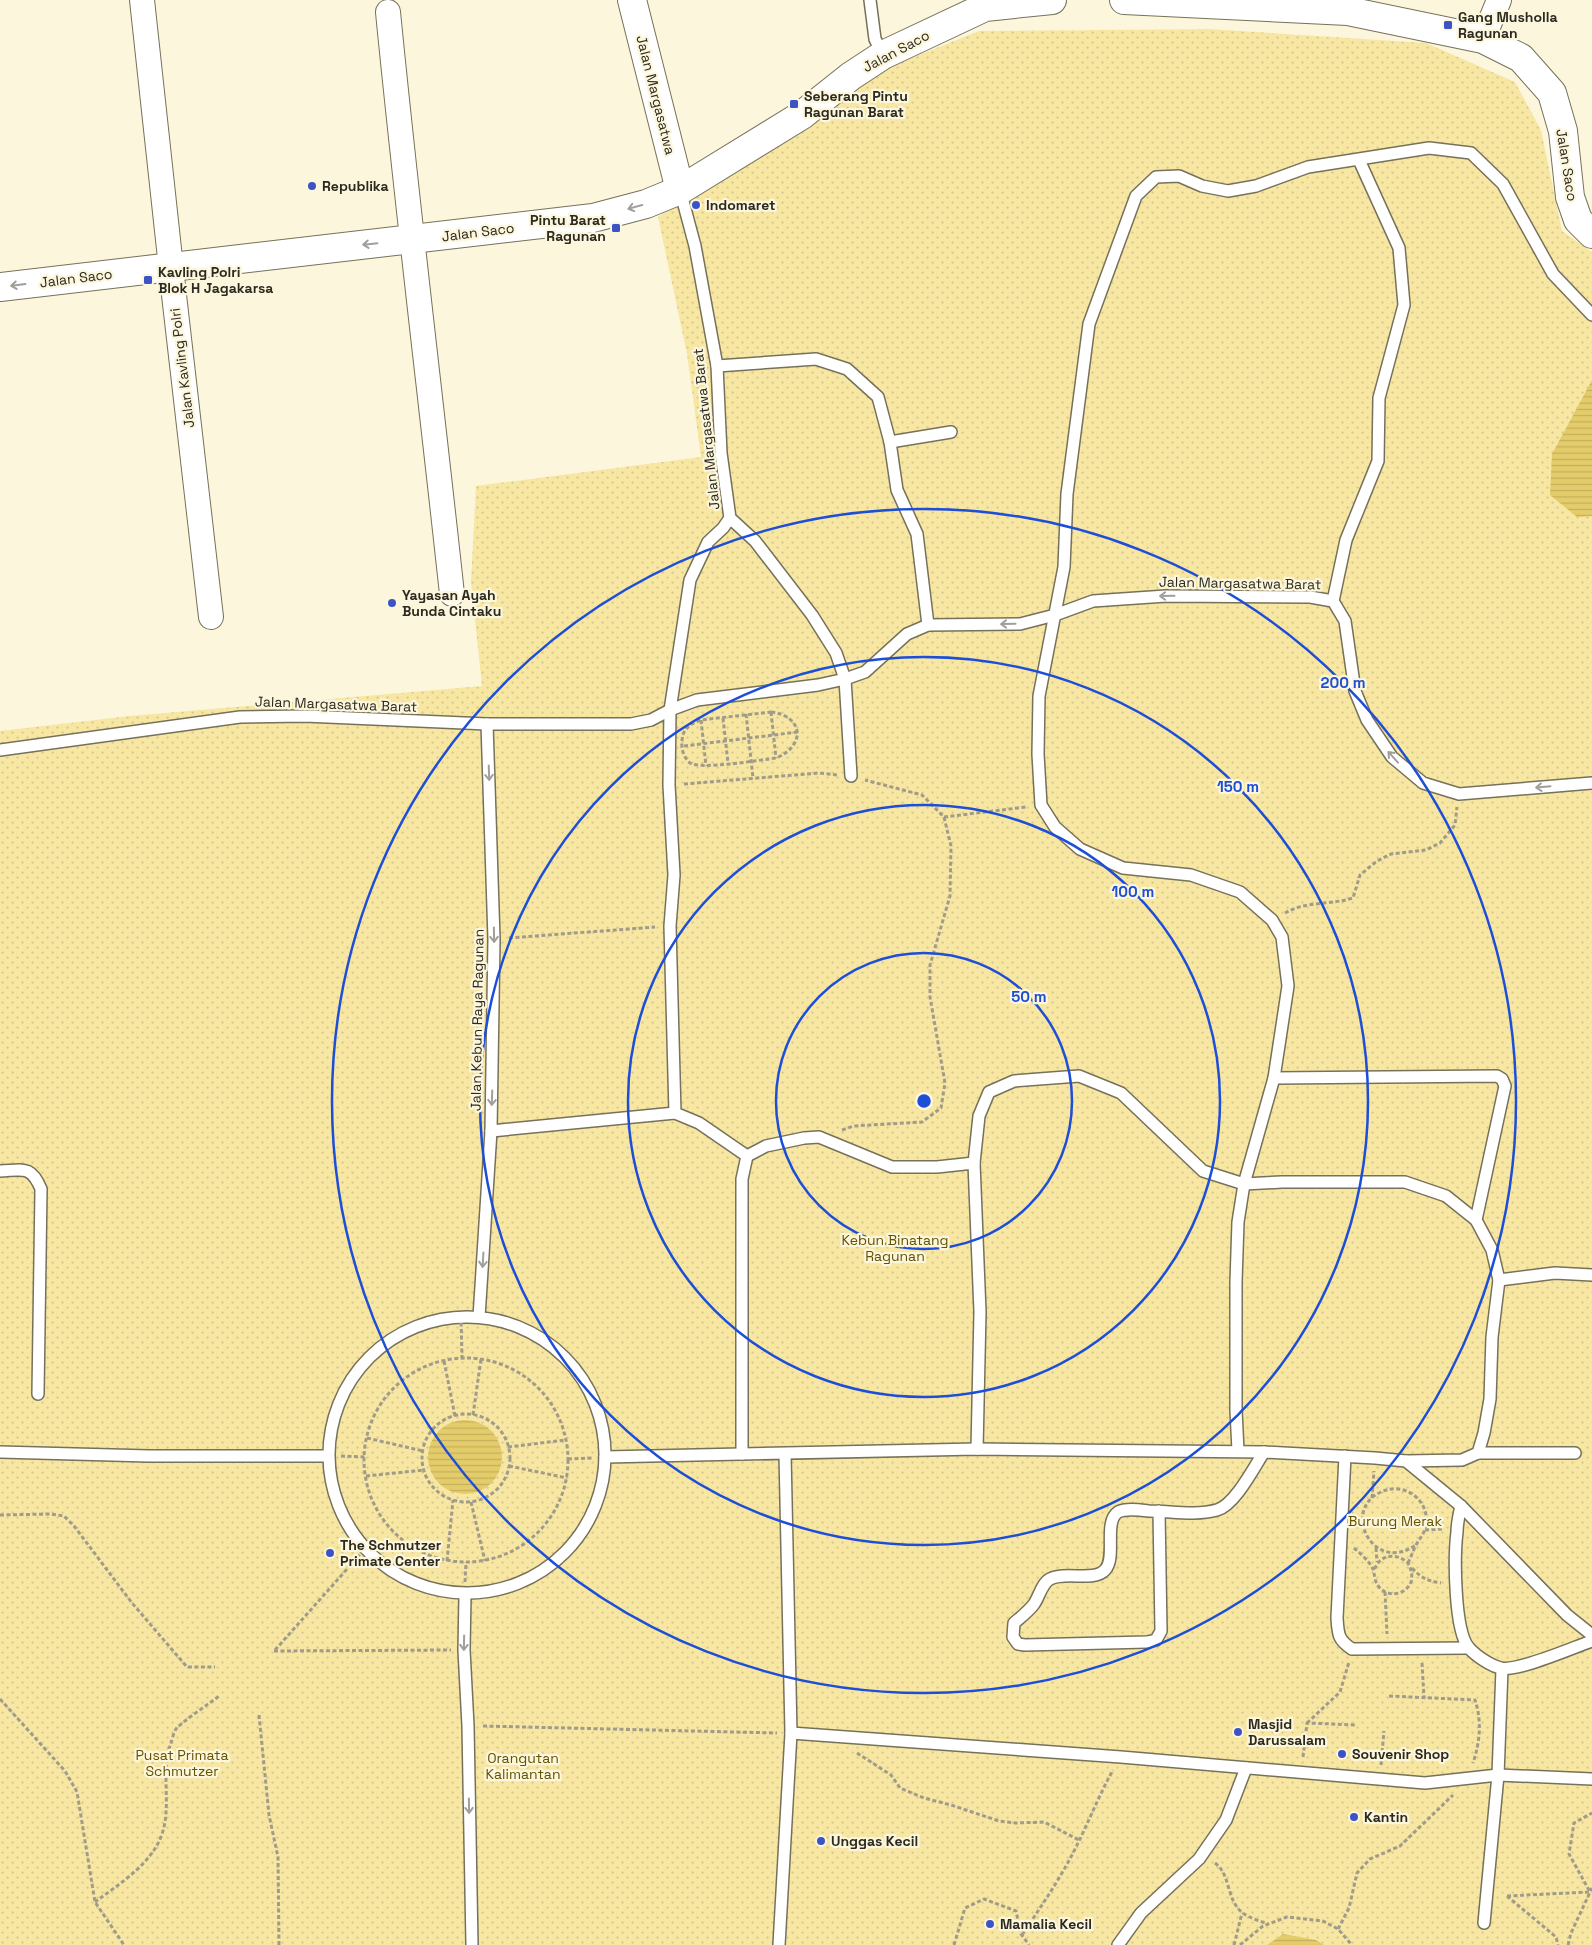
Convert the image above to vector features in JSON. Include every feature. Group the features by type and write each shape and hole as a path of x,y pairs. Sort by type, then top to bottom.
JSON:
{"main road":[{"name":"Jalan Margasatwa","path":"632,0 680,190"},
{"name":"Jalan Saco","path":"0,287 593,218 646,204 680,190 802,115 852,76 883,55 985,6 1052,0"},
{"name":"Jalan Saco","path":"1124,0 1348,11 1483,39 1521,58 1552,93 1563,131 1570,197 1578,220 1592,234"}],"street":[{"name":"Jalan Kavling Polri","path":"142,0 211,617"},
{"path":"1483,39 1499,0"},
{"path":"388,12 452,594"}],"lane":[{"path":"870,0 875,39 883,55"},
{"path":"1238,1451 1236,1410 1236,1282 1238,1222 1244,1184 1274,1078 1288,986 1282,937 1272,920 1240,892 1191,875 1123,868 1080,849 1055,827 1041,805 1038,754 1039,696 1064,567 1067,494 1088,324 1136,196 1156,177 1179,176 1202,186 1228,191 1256,186 1308,167 1429,148 1471,153 1503,184 1553,274 1592,315"},
{"path":"1334,601 1346,540 1378,461 1379,398 1404,305 1398,248 1359,160"},
{"name":"Jalan Margasatwa Barat","path":"680,190 695,246 717,366 721,453 730,518 755,540 812,615 836,653 845,679"},
{"path":"717,366 816,360 847,369 878,397 890,442 897,490 917,534 928,625"},
{"path":"890,442 951,432"},
{"name":"Jalan Margasatwa Barat","path":"670,710 690,580 708,542 723,528 730,518"},
{"name":"Jalan Margasatwa Barat","path":"0,750 240,717 305,716 487,724 631,724 651,720 670,710 697,700 818,685 866,672 907,634 928,625 1020,624 1055,615 1093,601 1166,596 1310,597 1334,601 1345,621 1355,691 1367,720 1392,757 1423,784 1459,794 1592,783"},
{"path":"845,679 851,776"},
{"path":"670,710 668,785 674,875 670,926 675,1113"},
{"name":"Jalan Kebun Raya Ragunan","path":"479,1316 491,1132 494,939 487,724"},
{"path":"976,1449 980,1312 974,1164 979,1116 989,1092 1014,1081 1078,1076 1121,1093 1203,1171 1244,1184 1282,1182 1405,1182 1446,1196 1476,1220 1492,1250 1499,1280 1492,1337 1490,1398 1484,1433 1478,1452"},
{"path":"1274,1078 1497,1076 1502,1079 1505,1086 1476,1220"},
{"path":"491,1132 675,1113 699,1123 747,1156"},
{"path":"742,1454 742,1179 747,1156 766,1146 804,1138 819,1137 892,1167 937,1167 974,1164"},
{"path":"0,1171 28,1170 36,1177 41,1188 38,1394"},
{"path":"1499,1280 1555,1273 1592,1275"},
{"path":"461,1316 479,1316 513,1324 543,1340 569,1362 589,1390 601,1422 605,1457 600,1493 586,1527 564,1555 534,1577 501,1591 465,1595 428,1589 393,1574 364,1550 345,1522 332,1490 328,1456 332,1420 346,1388 366,1359 394,1337 426,1322 461,1316"},
{"path":"605,1457 976,1449 1238,1451 1345,1456 1406,1462 1462,1460 1478,1452 1575,1453"},
{"path":"0,1452 149,1456 328,1456"},
{"path":"1159,1511 1161,1631 1156,1640 1147,1642 1018,1644 1013,1637 1014,1622 1034,1604 1047,1580 1059,1575 1094,1576 1105,1571 1110,1561 1110,1539 1114,1518 1118,1512 1126,1510 1159,1511 1191,1513 1219,1510 1230,1502 1237,1493 1264,1452"},
{"path":"779,1945 791,1734 785,1454"},
{"path":"1345,1456 1338,1630 1342,1643 1352,1649 1468,1648"},
{"path":"1406,1462 1461,1506 1560,1608 1592,1635"},
{"path":"1461,1506 1456,1533 1456,1582 1460,1627 1468,1648 1502,1669 1524,1665 1592,1641"},
{"path":"465,1595 464,1650 468,1726 472,1945"},
{"path":"1484,1923 1498,1776 1502,1669"},
{"path":"791,1734 1121,1756 1425,1784 1498,1776 1592,1779"},
{"path":"1118,1945 1141,1913 1199,1859 1226,1820 1246,1768"}],"path":[{"path":"744,693 753,778"},
{"path":"771,712 776,758"},
{"path":"771,712 787,716 794,722 798,732 796,742 791,750 776,758 706,766 690,762 684,755 681,746 682,736 685,729 692,723 701,720 746,715 771,712"},
{"path":"723,718 728,763"},
{"path":"701,720 706,766"},
{"path":"668,747 798,732"},
{"path":"668,785 820,773 851,776 922,795 944,817 951,846 950,896 930,965 930,998 946,1083 941,1108 922,1122 854,1126 819,1137"},
{"path":"1272,920 1294,907 1342,902 1353,898 1360,875 1377,861 1392,854 1426,850 1440,843 1455,825 1459,794"},
{"path":"944,817 1041,805"},
{"path":"494,939 670,926"},
{"path":"461,1316 462,1358"},
{"path":"462,1358 481,1359 500,1364 517,1372 540,1389 556,1413 566,1440 567,1478 562,1496 553,1514 535,1536 512,1552 484,1561 447,1560 420,1551 396,1534 379,1512 366,1476 367,1438 377,1411 394,1388 417,1371 444,1361 462,1358"},
{"path":"473,1415 481,1359"},
{"path":"444,1361 455,1416"},
{"path":"473,1415 485,1419 495,1426 503,1436 508,1447 509,1466 505,1478 494,1492 471,1502 453,1500 437,1491 429,1481 424,1470 423,1451 427,1439 443,1421 455,1416 473,1415"},
{"path":"367,1438 423,1451"},
{"path":"508,1447 566,1440"},
{"path":"328,1456 365,1457"},
{"path":"568,1459 605,1457"},
{"path":"1372,1498 1375,1458"},
{"path":"509,1466 567,1478"},
{"path":"366,1476 424,1470"},
{"path":"1391,1489 1406,1490 1415,1495 1423,1507 1427,1523 1417,1544 1409,1564 1412,1580 1406,1590 1396,1594 1381,1590 1374,1580 1377,1562 1376,1547 1366,1534 1362,1517 1366,1506 1372,1498 1381,1492 1391,1489"},
{"path":"447,1560 453,1500"},
{"path":"471,1502 484,1561"},
{"path":"0,1515 51,1514 64,1516 74,1526 132,1604 187,1667 215,1668"},
{"path":"1341,1542 1350,1545 1359,1552 1374,1571"},
{"path":"1376,1547 1394,1553 1404,1552 1417,1544"},
{"path":"364,1550 274,1650 464,1650"},
{"path":"1377,1562 1382,1558 1392,1555 1401,1557 1420,1576 1428,1581 1456,1582"},
{"path":"1385,1592 1387,1648"},
{"path":"1421,1648 1424,1698"},
{"path":"1302,1772 1307,1723 1340,1692 1352,1649"},
{"path":"95,1902 126,1878 156,1848 162,1833 166,1807 165,1769 167,1753 176,1729 219,1696"},
{"path":"1338,1929 1349,1908 1357,1873 1370,1859 1400,1846 1437,1812 1468,1779 1479,1740 1478,1710 1475,1700 1389,1696"},
{"path":"0,1699 65,1771 77,1792 95,1902 124,1945"},
{"path":"259,1715 269,1815 278,1856 279,1945"},
{"path":"1307,1723 1357,1725"},
{"path":"468,1726 791,1734"},
{"path":"1380,1780 1384,1731"},
{"path":"836,1737 855,1752 891,1775 900,1788 924,1798 998,1821 1016,1823 1044,1822 1079,1840"},
{"path":"1022,1935 1049,1895 1121,1756"},
{"path":"1591,1892 1569,1854 1574,1823 1592,1813"},
{"path":"1199,1859 1217,1864 1226,1878 1230,1896 1242,1913 1269,1924"},
{"path":"1486,1893 1507,1896 1591,1892"},
{"path":"1568,1945 1571,1933 1591,1892"},
{"path":"1507,1896 1556,1937 1558,1945"},
{"path":"954,1945 965,1908 984,1899 1016,1911 1022,1935 1029,1945"},
{"path":"1234,1945 1242,1913"},
{"path":"1240,1945 1263,1926 1287,1917 1323,1922 1338,1929 1352,1945"}],"green space":[{"name":"Kebun Binatang Ragunan","path":"1209,29 1426,43 1515,82 1541,130 1562,231 1592,252 1592,1945 0,1945 0,731 130,716 482,686 471,582 476,486 701,457 687,354 658,217 846,84 979,31"}],"shaded area":[{"path":"1592,380 1592,516 1577,517 1550,495 1552,454"},
{"path":"465,1420 486,1426 496,1436 502,1457 496,1478 486,1488 465,1494 444,1488 434,1478 428,1457 434,1436 444,1426"},
{"path":"1283,1934 1316,1940 1324,1945 1267,1945"}],"place":[{"name":"Gang Musholla Ragunan","path":"1448,25"},
{"name":"Seberang Pintu Ragunan Barat","path":"794,104"},
{"name":"Republika","path":"312,186"},
{"name":"Indomaret","path":"696,205"},
{"name":"Pintu Barat Ragunan","path":"616,228"},
{"name":"Kavling Polri Blok H Jagakarsa","path":"148,280"},
{"name":"Yayasan Ayah Bunda Cintaku","path":"392,603"},
{"name":"The Schmutzer Primate Center","path":"330,1553"},
{"name":"Masjid Darussalam","path":"1238,1732"},
{"name":"Souvenir Shop","path":"1342,1754"},
{"name":"Kantin","path":"1354,1817"},
{"name":"Unggas Kecil","path":"821,1841"},
{"name":"Mamalia Kecil","path":"990,1924"}],"park label":[{"name":"Burung Merak","path":"1395,1521"},
{"name":"Pusat Primata Schmutzer","path":"182,1764"},
{"name":"Orangutan Kalimantan","path":"523,1766"}]}
